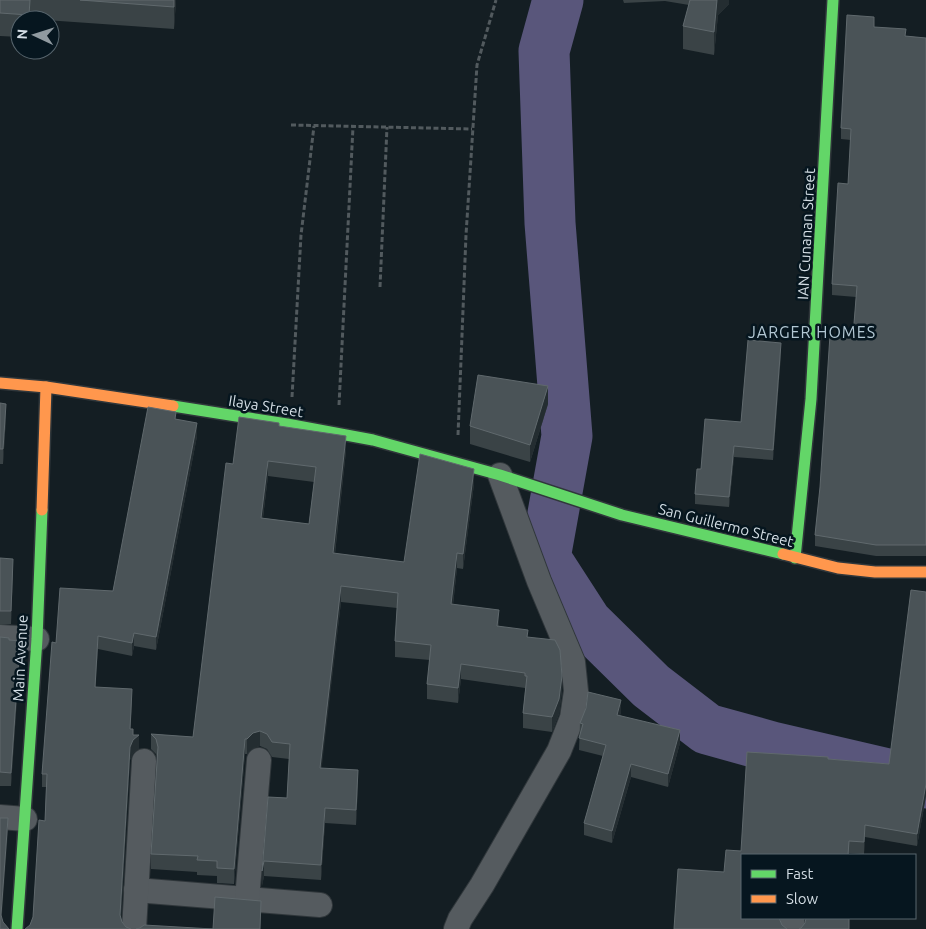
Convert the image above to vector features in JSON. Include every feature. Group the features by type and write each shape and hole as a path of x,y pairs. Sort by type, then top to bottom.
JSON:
{"street":[{"name":"IAN Cunanan Street","path":"795,558 811,399 833,0"},
{"name":"Ilaya Street","path":"0,383 46,387 338,433 373,440 523,482"},
{"name":"Main Avenue","path":"17,929 37,639 46,387"},
{"path":"456,929 460,919 482,885 560,751 572,718 576,691 573,662 500,475"},
{"name":"San Guillermo Street","path":"523,482 622,514 838,568 875,572 926,572"},
{"path":"0,637 37,639"},
{"path":"134,929 144,760"},
{"path":"247,899 259,760"},
{"path":"0,817 25,819"},
{"path":"136,890 320,905"}],"path":[{"path":"457,463 472,128 477,65 496,0"},
{"path":"291,126 472,128"},
{"path":"287,424 294,387 301,235 314,126"},
{"path":"338,433 353,127"},
{"path":"380,287 387,127"}],"building":[{"path":"0,0 30,0 29,10 10,10 10,14 0,13"},
{"path":"80,0 174,0 174,7"},
{"path":"690,0 717,0 714,32 683,26"},
{"path":"847,15 874,17 874,27 906,29 905,36 926,38 926,545 876,545 815,535 830,335 853,336 857,286 832,284 838,183 848,184 851,129 841,128"},
{"path":"748,340 781,343 773,450 734,446 729,497 695,494 697,469 701,469 705,419 741,422"},
{"path":"478,375 548,386 530,445 470,426"},
{"path":"0,403 6,404 3,449 0,449"},
{"path":"148,407 176,412 175,419 197,423 156,637 134,633 132,643 98,636 95,687 132,689 130,729 133,729 133,735 139,735 133,740 130,747 120,915 122,922 131,929 25,929 30,925 33,917 39,820 45,821 47,774 42,774 52,642 56,643 60,588 113,591"},
{"path":"239,417 279,423 279,426 346,436 333,553 404,562 420,454 474,469 463,554 457,553 451,604 499,610 497,626 528,630 527,637 555,640 560,650 562,676 559,699 552,717 523,713 527,676 525,676 525,673 461,664 458,688 427,684 431,645 395,641 398,593 341,586 320,768 358,770 356,810 325,808 321,865 264,861 262,871 268,797 287,798 290,744 272,742 267,734 260,731 253,733 245,739 234,869 217,868 217,861 197,860 198,856 151,854 158,747 156,739 151,734 193,737 226,463 233,464","holes":["268,461 316,467 309,524 261,518"]},
{"path":"0,558 13,559 11,611 0,611"},
{"path":"911,590 926,592 926,784 917,834 865,825 864,842 849,841 848,854 741,854 741,919 779,919 782,925 787,929 674,929 678,869 724,872 726,850 741,851 747,752 828,757 828,759 889,764"},
{"path":"0,637 20,641 11,773 0,772"},
{"path":"588,692 621,700 617,715 680,730 668,774 631,764 612,831 584,823 606,745 579,738 583,724 580,723 586,708"},
{"path":"0,818 8,818 1,915 3,922 9,929 0,929"},
{"path":"215,897 261,901 260,929 213,929"},
{"path":"806,919 849,919 849,929 799,929 805,923"},
{"path":"144,925 213,929 136,929"}],"waterway":[{"path":"558,0 544,51 550,223 567,436 545,558 587,623 651,686 707,729 772,747 926,783"}],"traffic: fast":[{"path":"795,558 811,399 833,0"},
{"path":"173,406 373,440 500,475 622,515 783,554"},
{"path":"17,929 37,639 42,510"}],"traffic: slow":[{"path":"0,383 46,387 173,406"},
{"path":"42,510 46,387"},
{"path":"783,554 838,568 875,572 926,572"}],"district":[{"name":"JARGER HOMES","path":"812,332"}]}
